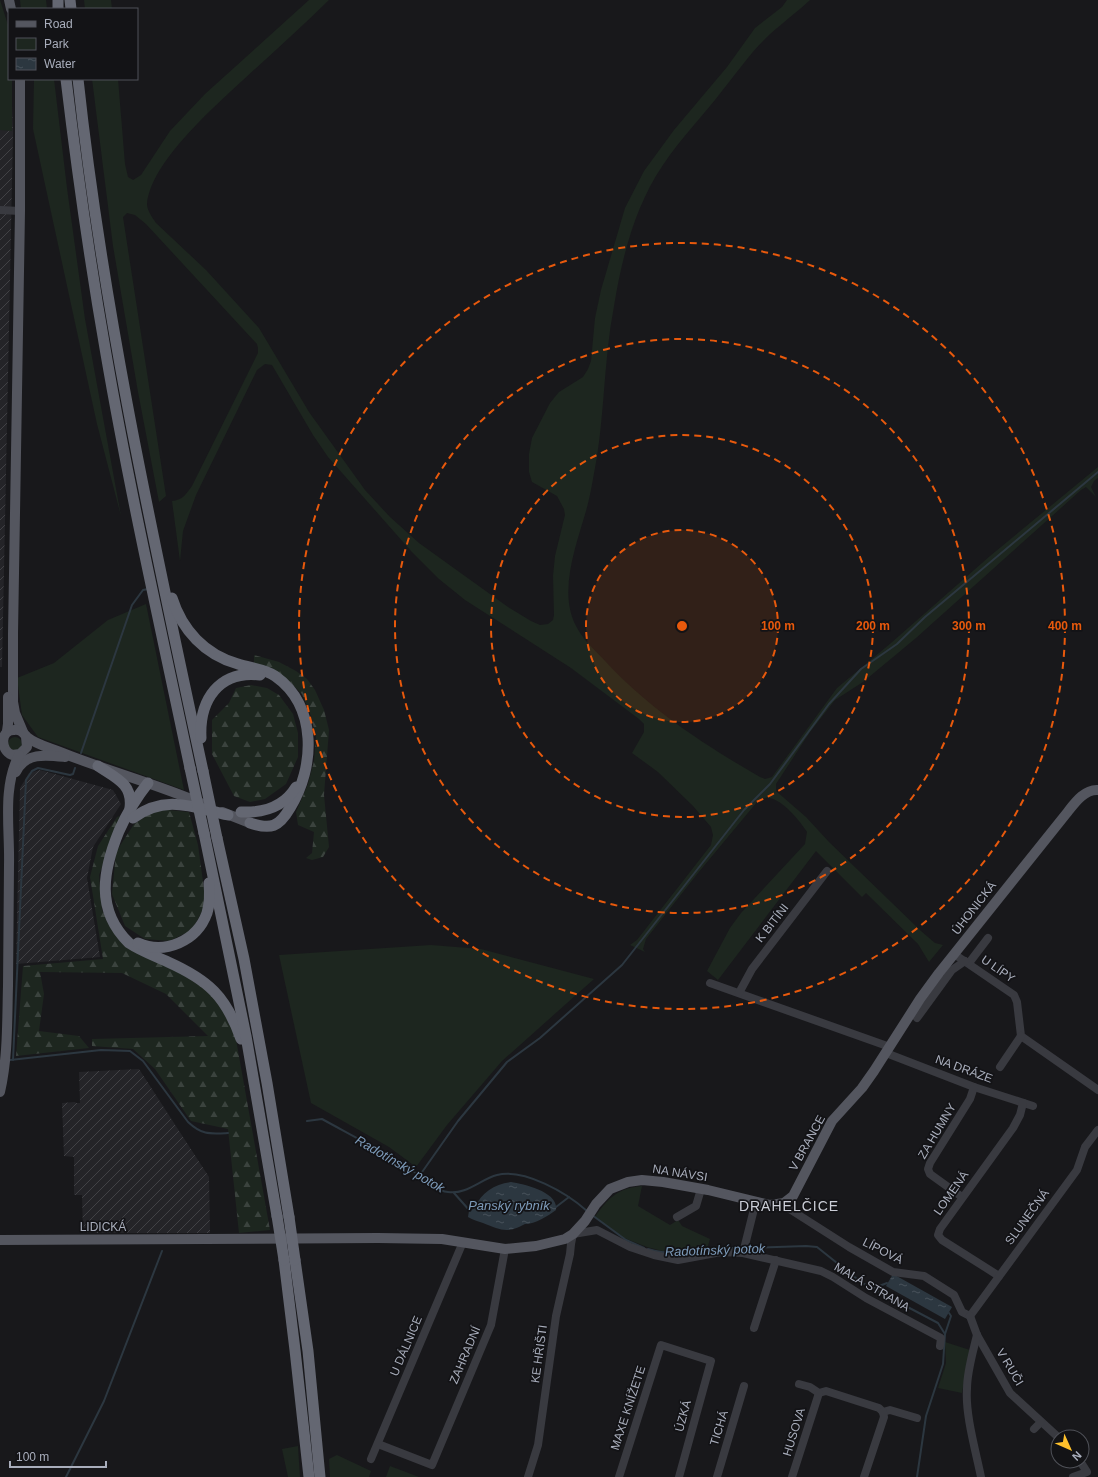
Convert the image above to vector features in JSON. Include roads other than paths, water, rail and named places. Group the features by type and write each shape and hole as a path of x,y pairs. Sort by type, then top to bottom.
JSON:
{"highway":[{"path":"66,80 81,199 106,355 131,486 204,833 252,1071 284,1260 309,1477"},
{"path":"78,80 93,198 118,353 157,554 244,959 273,1121 289,1217 308,1358 320,1477"},
{"path":"157,554 174,606 184,625 193,637 204,647 219,657 270,674 286,685 297,699 306,723 308,745 307,763 300,789 293,804 283,819 274,825 268,827 250,823"},
{"path":"203,771 201,721 206,702 216,688 228,679 246,674 265,676 286,685"},
{"path":"241,812 264,810 283,801 296,787 307,763"},
{"path":"98,766 126,786 131,796 131,813"},
{"path":"148,783 145,800 131,813 115,840 108,863 105,889 109,911 119,930 126,940 133,946 193,974 216,992 231,1014 252,1071"},
{"path":"131,813 156,805 179,804 228,815"},
{"path":"119,930 141,944 164,947 183,941 198,929 207,913 210,898 204,833"}],"main road":[{"path":"0,1092 10,863 8,812 10,776 22,752 28,744 15,713 13,634 20,211 20,80"},
{"path":"9,833 5,807 7,769 3,738 8,712 10,654 13,634"},
{"path":"4,730 15,730 37,743 194,800 250,823"},
{"path":"3,746 12,755 22,752 42,751 56,756"},
{"path":"9,833 14,779 23,762 30,757 56,756 75,758"},
{"name":"ÚHONICKÁ","path":"888,1050 920,999 1066,814 1082,795 1096,790"},
{"path":"194,800 241,812"},
{"name":"V BRANCE","path":"780,1204 789,1200 793,1196 832,1122 862,1088 888,1050"},
{"name":"NA NÁVSI","path":"573,1234 585,1221 596,1204 610,1189 621,1184 635,1181 642,1180 663,1182 770,1204 780,1204"},
{"name":"LIDICKÁ","path":"0,1240 378,1238 442,1240 505,1249 536,1246 565,1239 573,1234"}],"street":[{"path":"0,210 20,211"},
{"name":"K BITÍNI","path":"739,993 752,969 827,871"},
{"path":"917,1018 952,970 967,962 988,938"},
{"name":"U LÍPY","path":"954,954 1014,995 1017,1002 1021,1036"},
{"name":"NA DRÁZE","path":"710,983 888,1050 974,1086 1033,1106"},
{"path":"1000,1067 1021,1036 1098,1090"},
{"name":"ZA HUMNY","path":"962,1197 930,1174 928,1169 930,1163 970,1099 974,1086"},
{"name":"LOMENÁ","path":"999,1276 942,1240 938,1235 940,1229 962,1197 1013,1128 1020,1115 1023,1103"},
{"name":"SLUNEČNÁ","path":"970,1316 1077,1170 1085,1147 1098,1130"},
{"path":"677,1217 696,1206 701,1189"},
{"path":"744,1249 756,1201"},
{"name":"LÍPOVÁ","path":"780,1204 849,1247 894,1272 924,1276 954,1295 962,1312 970,1316"},
{"name":"MALÁ STRANA","path":"573,1234 597,1230 630,1247 654,1255 678,1260 744,1249 776,1260 821,1271 863,1296 941,1338 940,1346"},
{"name":"KE HŘIŠTI","path":"528,1477 538,1445 556,1316 573,1234"},
{"name":"U DÁLNICE","path":"371,1458 463,1242"},
{"name":"ZAHRADNÍ","path":"378,1444 432,1465 491,1325 505,1249"},
{"path":"754,1328 776,1260"},
{"name":"V RUČI","path":"970,1316 977,1334 1010,1392 1050,1430"},
{"path":"977,1334 966,1390 968,1413 982,1477"},
{"name":"ÚZKÁ","path":"661,1345 711,1361 679,1477"},
{"name":"MAXE KNÍŽETE","path":"619,1477 661,1345"},
{"path":"799,1384 810,1387 819,1394 826,1392 886,1411 917,1418"},
{"name":"TICHÁ","path":"717,1477 744,1386"},
{"name":"HUSOVA","path":"792,1477 819,1394"},
{"path":"864,1477 886,1411"},
{"path":"1034,1429 1041,1422"},
{"path":"1074,1477 1087,1472 1085,1469"}],"water":[{"name":"Panský rybník","path":"511,1182 532,1187 547,1194 552,1198 556,1210 537,1221 509,1230 495,1228 468,1217 469,1211 475,1208 485,1193 494,1187"},
{"path":"893,1274 952,1307 945,1319 886,1286"}],"waterway":[{"path":"420,1175 458,1121 507,1062 540,1038 622,965 744,810 770,784 829,704 861,669 897,644 925,617 1098,472"},
{"path":"81,753 132,605 143,590 148,589"},
{"path":"13,1060 26,780 32,771 38,768 70,775 73,774 75,768"},
{"name":"Radotínský potok","path":"10,1060 101,1050 130,1051 143,1061 188,1122 197,1129 206,1133 228,1133"},
{"name":"Radotínský potok","path":"307,1121 322,1119 397,1161 442,1191 461,1191 497,1175 520,1175 557,1190 587,1211"},
{"path":"454,1193 470,1211"},
{"path":"556,1207 569,1197"},
{"name":"Radotínský potok","path":"592,1215 626,1240 644,1248"},
{"name":"Radotínský potok","path":"747,1248 817,1247 862,1283 938,1323 945,1334 943,1364 926,1416 917,1477"},
{"name":"Radotínský potok","path":"725,1248 743,1248"},
{"name":"Radotínský potok","path":"648,1249 674,1253 717,1249"},
{"path":"66,1477 104,1401 162,1251"},
{"path":"874,1288 887,1283"},
{"path":"945,1334 951,1316 949,1313"}],"district":[{"name":"DRAHELČICE","path":"789,1206"}]}
